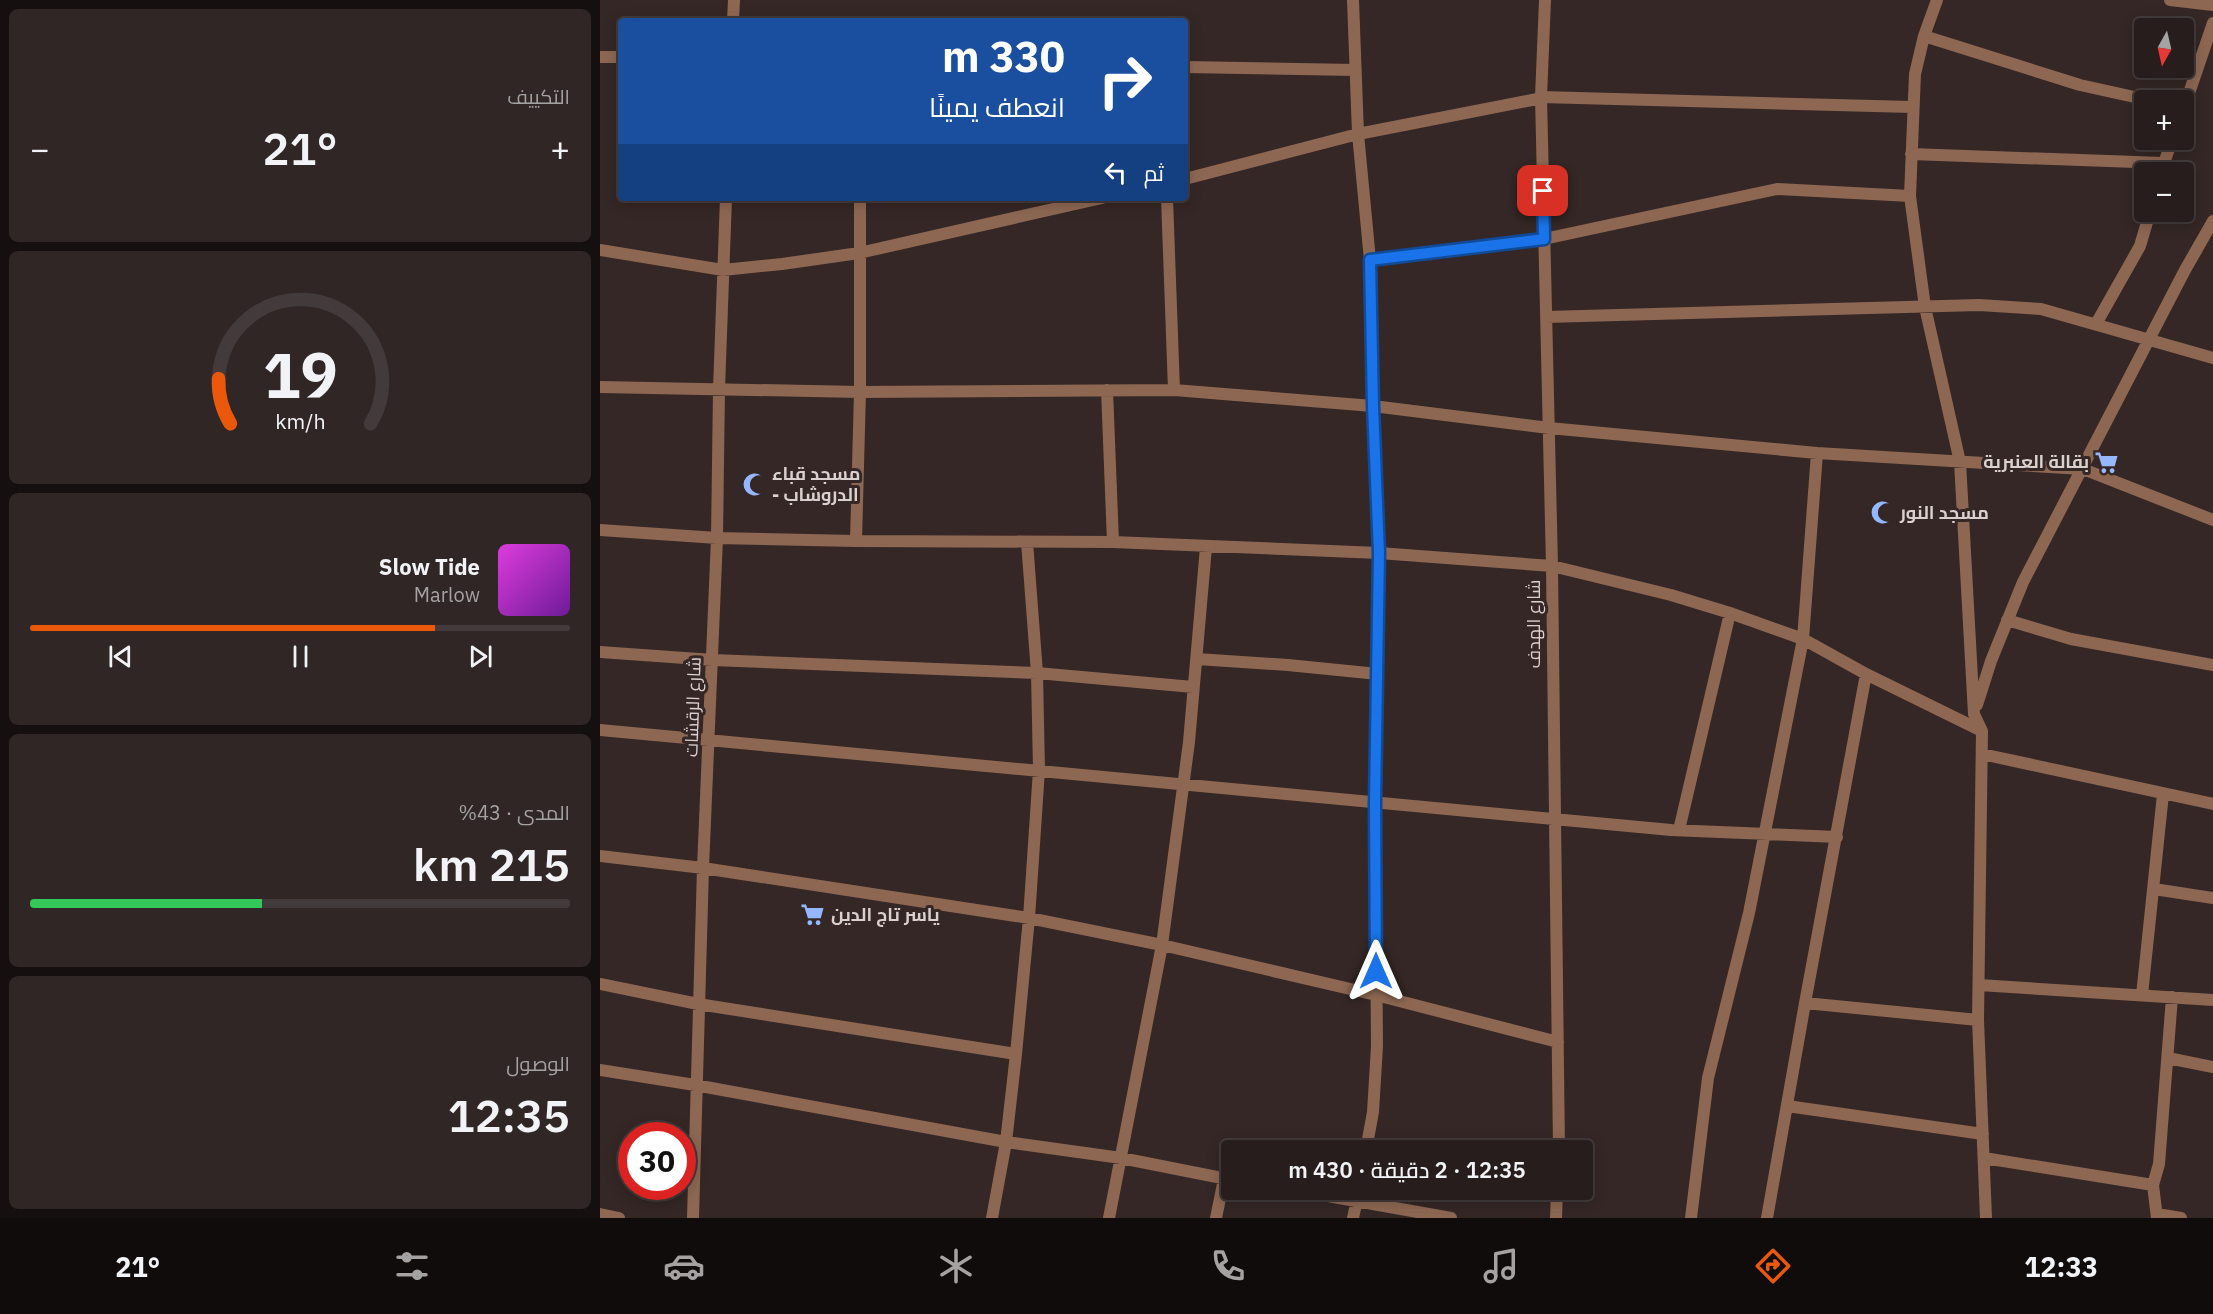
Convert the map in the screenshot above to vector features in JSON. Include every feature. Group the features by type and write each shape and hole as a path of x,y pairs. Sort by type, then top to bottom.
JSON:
{"street":[{"path":"733,18 734,0"},
{"path":"1353,0 1358,134 1370,260 1379,553 1375,803 1377,1046 1373,1112 1368,1140"},
{"name":"شارع الهدف","path":"1545,0 1541,97 1552,566 1553,819 1559,1140"},
{"path":"1937,0 1924,36 1915,74 1910,196 1925,307 1960,462 1974,714 1982,731 1978,1020 1986,1218"},
{"path":"2172,0 2213,5"},
{"path":"2190,90 2213,23"},
{"path":"1924,36 2080,85 2134,97"},
{"path":"600,57 618,57"},
{"path":"1188,67 1355,70"},
{"path":"1188,178 1358,134 1541,97 1912,107"},
{"path":"1911,154 2134,166"},
{"path":"1370,260 1544,239 1777,189 1910,196"},
{"name":"شارع الرقشات","path":"693,1218 698,1005 717,538 718,389 726,201"},
{"path":"856,542 860,392 860,201"},
{"path":"600,250 723,270 859,253 1089,201"},
{"path":"1167,201 1174,390"},
{"path":"1974,714 2023,582 2185,270 2213,221"},
{"path":"2096,324 2139,246 2147,222"},
{"path":"1546,317 1979,305 2022,307 2042,309 2213,358"},
{"path":"600,387 860,392 1174,390 1373,406 1549,428 1817,453 2083,469 2213,520"},
{"path":"1107,390 1113,542"},
{"path":"1691,1218 1708,1078 1749,913 1803,639 1817,453"},
{"path":"600,530 717,538 856,542 1113,542 1379,553 1552,566 1671,595 1803,639 1866,674 1982,731"},
{"path":"992,1218 1006,1142 1016,1054 1029,918 1039,770 1037,673 1027,542"},
{"path":"1108,1218 1162,945 1184,784 1206,547"},
{"path":"1680,830 1730,613"},
{"path":"2007,620 2071,639 2213,665"},
{"path":"600,652 713,660 1037,673 1193,687"},
{"path":"1197,659 1378,674"},
{"path":"1767,1218 1866,674"},
{"path":"600,730 1680,830 1837,837"},
{"path":"1982,754 2213,804"},
{"path":"2142,995 2163,794"},
{"path":"600,856 703,868 1029,918 1162,945 1376,995 1558,1042"},
{"path":"2154,889 2213,898"},
{"path":"600,984 698,1005 1016,1054"},
{"path":"1979,985 2213,1000"},
{"path":"2172,997 2159,1164 2153,1185 2157,1216 2181,1218"},
{"path":"1805,1003 1978,1020"},
{"path":"2168,1058 2213,1067"},
{"path":"600,1070 696,1085 1006,1142 1120,1158 1221,1178"},
{"path":"1787,1106 1983,1134"},
{"path":"1984,1158 2153,1185"},
{"path":"1216,1218 1222,1200"},
{"path":"1353,1218 1357,1200"},
{"path":"1375,1200 1451,1218"},
{"path":"1556,1218 1557,1200"},
{"path":"600,1214 619,1218"}],"place":[{"name":"بقالة العنبرية","path":"2107,462"},
{"name":"مسجد قباء - الدروشاب","path":"754,484"},
{"name":"مسجد النور","path":"1882,513"},
{"name":"ياسر تاج الدين","path":"813,915"}],"route":[{"path":"1376,971 1375,803 1379,553 1370,260 1544,239 1543,191"}]}
